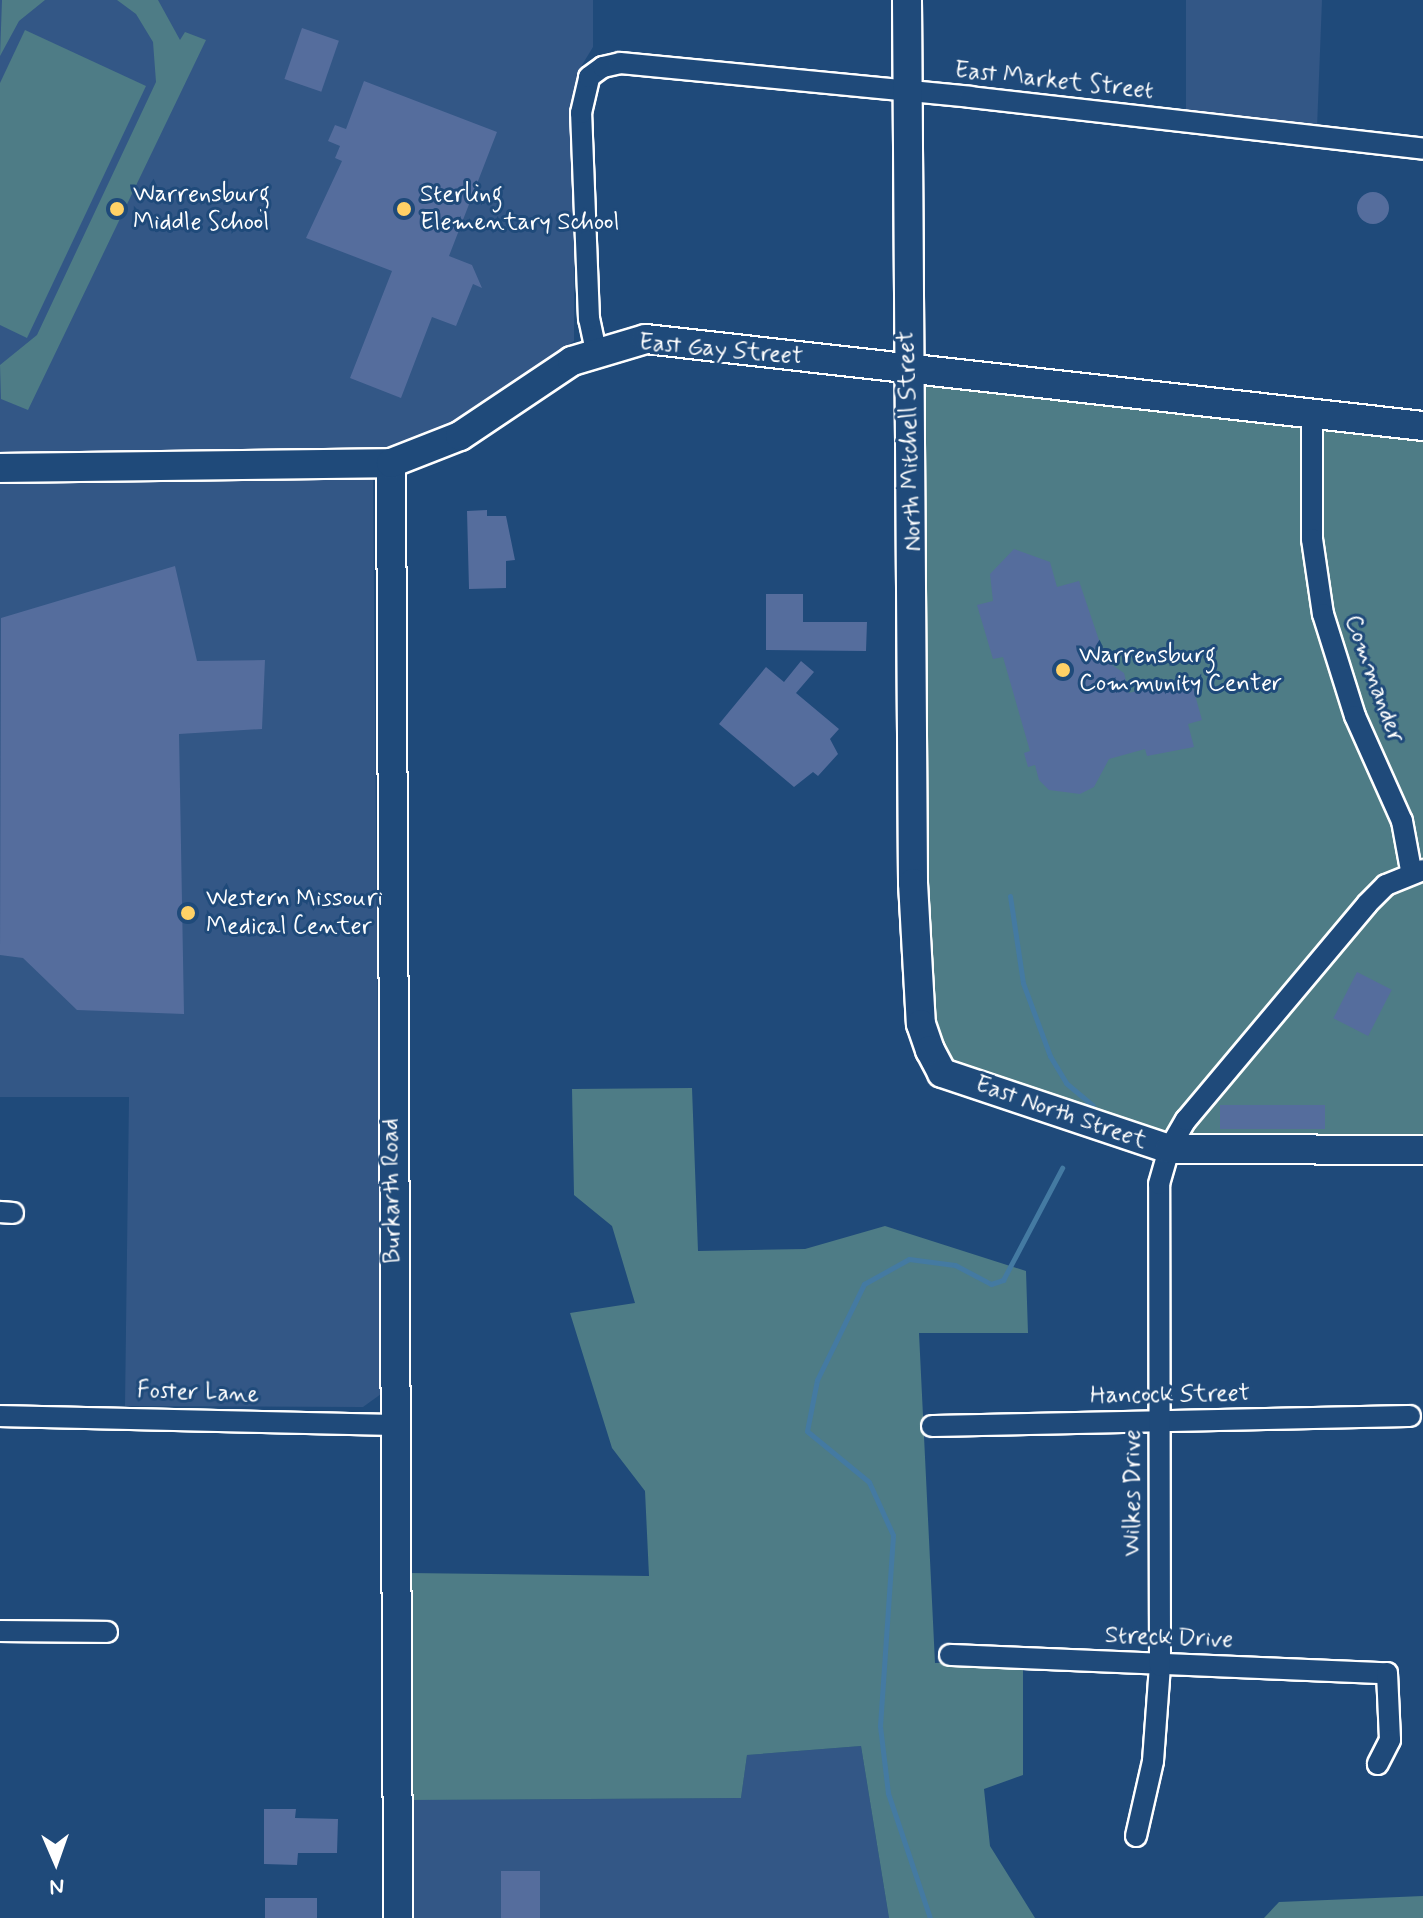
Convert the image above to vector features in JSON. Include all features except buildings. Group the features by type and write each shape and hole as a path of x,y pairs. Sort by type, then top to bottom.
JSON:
{"main road":[{"name":"North Mitchell Street","path":"907,0 907,368 914,552 913,883"},
{"name":"East Gay Street","path":"0,468 391,463 460,436 596,351 646,339 1423,426"},
{"name":"Burkarth Road","path":"391,463 398,1918"},
{"name":"East North Street","path":"913,883 921,1024 942,1073 1169,1149 1423,1150"}],"street":[{"name":"East Market Street","path":"596,351 589,319 581,113 586,87 596,71 620,63 1423,149"},
{"name":"Commander","path":"1169,1149 1186,1120 1367,904 1417,870 1402,821 1355,716 1323,614 1312,539 1312,415"},
{"name":"Wilkes Drive","path":"1136,1836 1153,1761 1160,1666 1159,1184 1169,1149"},
{"name":"Foster Lane","path":"0,1416 395,1425"},
{"name":"Hancock Street","path":"932,1426 1410,1416"},
{"path":"0,1631 107,1632"},
{"name":"Streck Drive","path":"950,1655 1160,1666 1354,1667 1387,1673 1390,1740 1378,1764"}],"shaded area":[{"path":"0,0 593,0 593,47 579,70 575,97 574,341 470,415 432,438 400,447 0,452"},
{"path":"1186,0 1322,0 1317,128 1186,114"},
{"name":"Western Missouri Medical Center","path":"373,477 381,1394 363,1407 125,1406 129,1097 0,1097 0,482"},
{"path":"861,1746 889,1918 410,1918 409,1800 741,1798 747,1755"}],"green space":[{"path":"2,0 45,0 19,21 0,56"},
{"path":"117,0 158,0 180,40 185,32 206,40 28,410 1,399 0,365 37,335 156,82 153,42 136,14"},
{"path":"25,30 146,86 27,338 0,325 0,83"},
{"path":"907,368 1423,433 1423,1142 1169,1149 977,1085 930,1050"},
{"path":"692,1088 698,1251 805,1249 885,1226 1026,1271 1028,1333 919,1333 935,1663 1023,1660 1023,1775 984,1789 990,1846 1035,1918 889,1918 861,1746 747,1755 741,1798 409,1800 408,1573 649,1576 645,1491 612,1448 570,1313 635,1303 612,1226 574,1195 572,1089"},
{"path":"1423,1896 1423,1918 1264,1918 1279,1902"}],"waterway":[{"path":"1010,896 1023,983 1050,1056 1066,1083 1093,1106"},
{"path":"930,1918 888,1793 880,1726 893,1535 869,1482 807,1431 817,1380 864,1284 909,1259 955,1265 991,1284 1003,1280 1062,1168"}],"place":[{"name":"Warrensburg Middle School","path":"117,209"},
{"name":"Sterling Elementary School","path":"404,209"},
{"name":"Warrensburg Community Center","path":"1063,670"},
{"name":"Western Missouri Medical Center","path":"188,913"}]}
